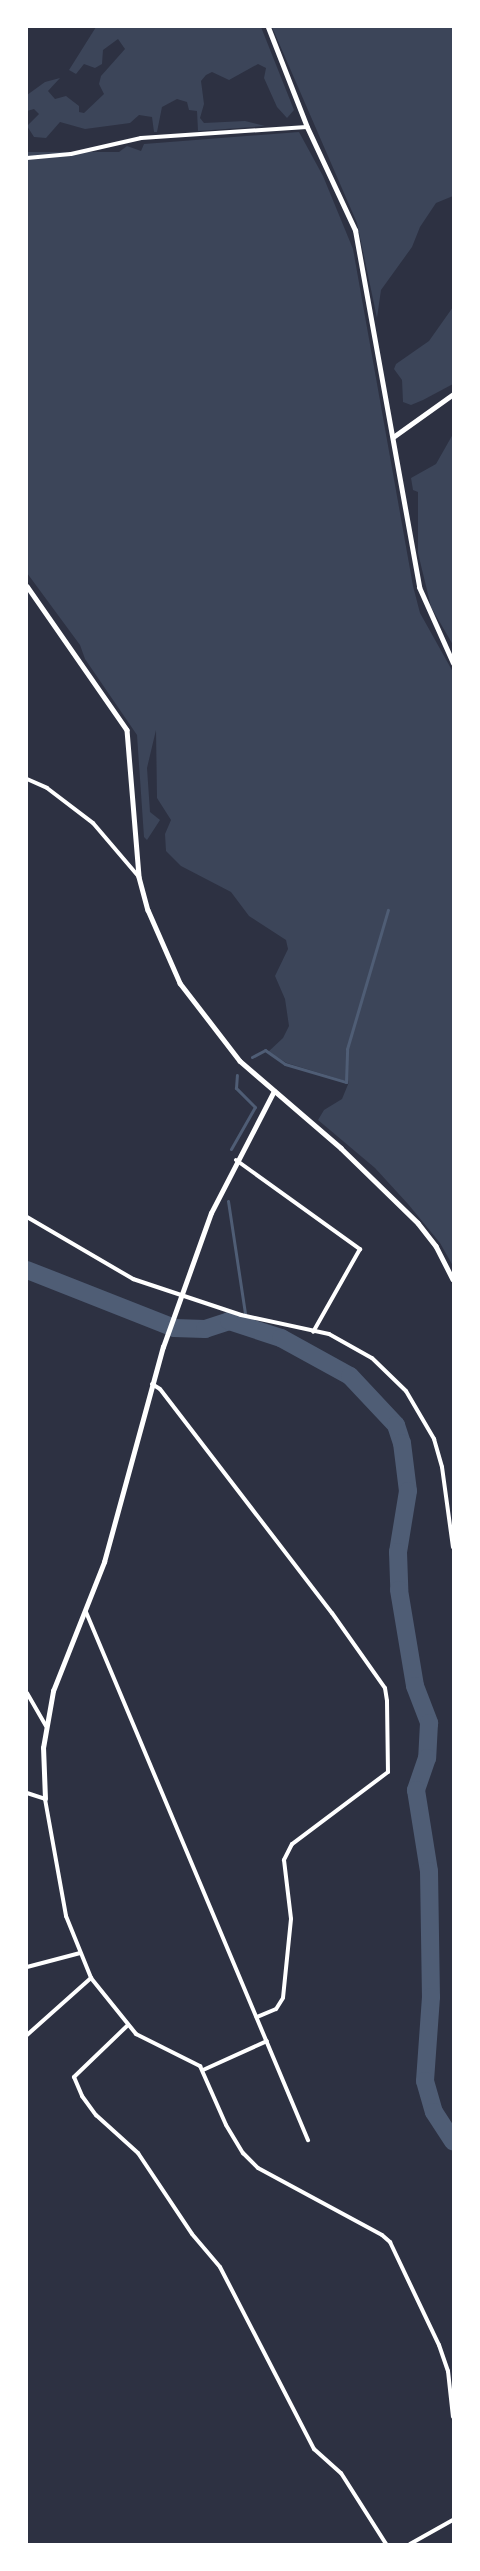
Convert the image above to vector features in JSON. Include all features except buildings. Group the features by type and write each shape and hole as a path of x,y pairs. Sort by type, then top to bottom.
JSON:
{"main road":[{"path":"268,27 307,127 355,230 419,587 453,663"},
{"path":"393,437 453,394"}],"street":[{"path":"27,158 71,154 141,138 307,127"},
{"path":"27,586 126,730 139,877 158,936 180,983 218,1038 274,1091 341,1148 418,1223 436,1246 453,1279"},
{"path":"27,779 47,788 93,823 139,877"},
{"path":"274,1091 236,1160 181,1295 163,1347 86,1612 53,1692 46,1726 45,1799 66,1916 91,1978 136,2034 203,2070 232,2134 243,2153 258,2168 382,2235 390,2242 439,2345 447,2371 453,2417"},
{"path":"236,1160 360,1250 313,1332"},
{"path":"27,1217 125,1276 241,1315 329,1334 372,1358 391,1374 424,1417 442,1467 453,1547"},
{"path":"152,1384 160,1389 332,1613 385,1688 388,1772 292,1844 284,1860 291,1918 284,1998 276,2009 257,2017"},
{"path":"86,1612 308,2140"},
{"path":"27,1693 46,1726"},
{"path":"27,1793 45,1799"},
{"path":"27,1967 80,1953"},
{"path":"27,2035 91,1978"},
{"path":"128,2025 74,2077 82,2096 96,2115 138,2152 192,2234 220,2267 314,2449 341,2473 386,2544"},
{"path":"203,2070 267,2041"},
{"path":"410,2544 453,2520"}],"shaded area":[{"path":"96,27 261,27 294,110 287,118 277,107 264,78 266,68 258,64 229,80 212,72 206,75 201,81 204,104 200,118 204,123 245,121 265,126 198,131 197,111 189,110 187,102 177,99 162,107 157,132 154,132 152,117 139,115 130,123 85,129 60,122 46,138 34,137 27,126 39,114 34,109 27,111 27,95 45,82 60,78 48,91 55,99 66,96 79,106 79,112 84,113 104,94 99,84 101,76 125,49 118,39 103,50 102,64 95,68 84,64 76,74 69,70"},
{"path":"272,27 453,27 453,196 436,203 420,227 412,247 381,290 377,318 357,223"},
{"path":"299,132 323,176 353,249 413,586 420,613 453,672 453,1266 440,1243 375,1168 318,1120 324,1110 342,1099 349,1082 287,1063 268,1052 283,1038 289,1026 285,999 275,976 288,949 286,940 249,916 231,892 181,866 166,851 165,834 171,820 157,798 156,730 147,768 150,812 160,820 147,840 144,837 137,735 85,659 80,645 27,573 27,152 119,152 127,146 141,151 144,144"},
{"path":"453,307 453,384 411,405 403,402 402,380 394,369 396,364 429,341"},
{"path":"453,434 453,645 431,607 418,553 418,492 413,490 411,478 436,464"}],"waterway":[{"path":"252,1057 265,1050 285,1064 346,1082 347,1049 388,910"},
{"path":"231,1149 255,1107 236,1088 237,1075"},
{"path":"228,1201 247,1326"},
{"path":"27,1270 174,1328 205,1329 229,1321 281,1338 350,1376 396,1425 402,1443 408,1491 398,1552 399,1590 415,1686 429,1723 427,1758 416,1790 429,1871 431,1997 425,2081 434,2112 453,2141"}]}
